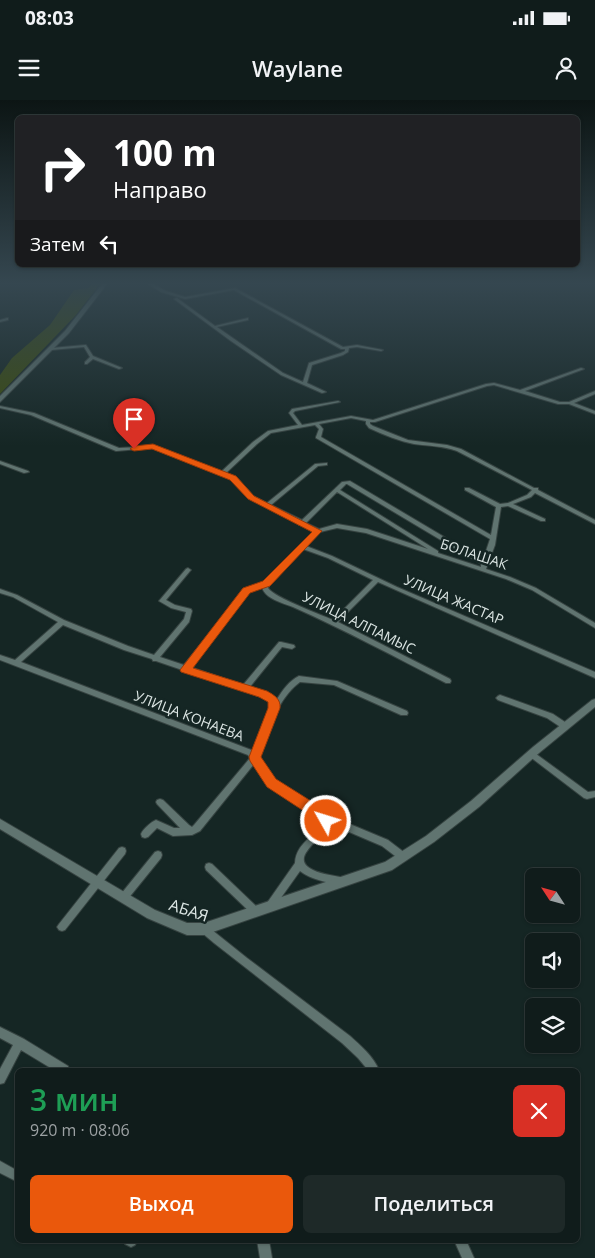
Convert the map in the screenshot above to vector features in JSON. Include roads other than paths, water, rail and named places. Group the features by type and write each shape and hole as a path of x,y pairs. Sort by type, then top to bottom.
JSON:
{"main road":[{"path":"0,400 60,338"}],"street":[{"path":"230,338 282,374 324,392"},
{"path":"323,338 347,348 357,346 381,350"},
{"path":"50,349 82,345 87,347 92,357 120,368"},
{"path":"305,383 310,364 342,354 347,351 347,348"},
{"path":"86,363 92,357"},
{"path":"521,391 582,370"},
{"path":"222,474 268,434 350,417 373,421 486,385 494,384 594,412"},
{"path":"570,404 595,392"},
{"path":"301,427 291,413 294,410 338,402 333,398"},
{"path":"0,407 32,414 118,450 153,447 233,478 251,497 318,531 266,583 247,591 185,670"},
{"path":"368,421 371,427 411,442 447,445 459,450 536,489 595,522"},
{"path":"316,424 321,429 318,437 492,538"},
{"path":"0,462 26,472"},
{"path":"267,506 317,465 324,464"},
{"path":"301,524 344,483 352,484 484,566 492,545 499,506"},
{"path":"467,489 499,506 530,496 536,489"},
{"path":"337,490 444,557"},
{"path":"509,504 543,520"},
{"name":"БОЛАШАК","path":"318,531 338,526 367,531 444,557 484,566 534,589 595,626"},
{"name":"УЛИЦА ЖАСТАР","path":"303,547 330,557 377,580 595,675"},
{"path":"155,659 187,620 189,611 173,607 162,601 188,570"},
{"path":"334,623 377,580"},
{"name":"УЛИЦА АЛПАМЫС","path":"266,583 265,588 267,592 448,680"},
{"path":"0,591 15,596 62,622 155,659 269,697 274,701 274,708"},
{"path":"16,663 62,622"},
{"path":"244,689 281,644 292,647"},
{"name":"УЛИЦА КОНАЕВА","path":"0,657 251,753 271,783 325,817 385,844 402,856"},
{"path":"145,834 156,824 173,832 192,831 206,820 255,757 274,708 295,681 302,678 335,683 404,713"},
{"path":"500,698 550,716 565,726"},
{"path":"204,929 388,866 430,839 476,804 532,754 595,702"},
{"path":"532,754 586,796 595,794"},
{"path":"160,802 186,828 192,831"},
{"path":"325,817 324,827 305,847 300,856 300,863 304,871 311,875 344,881"},
{"name":"АБАЯ","path":"0,824 150,914 175,924 197,930 204,929 349,1043 369,1061 373,1068"},
{"path":"62,927 122,851"},
{"path":"124,897 158,855"},
{"path":"270,906 300,863"},
{"path":"210,867 255,911"},
{"path":"0,1032 61,1068"},
{"path":"0,1079 20,1043"},
{"path":"0,1167 15,1175"},
{"path":"264,1243 266,1258"},
{"path":"461,1243 468,1258"}]}
